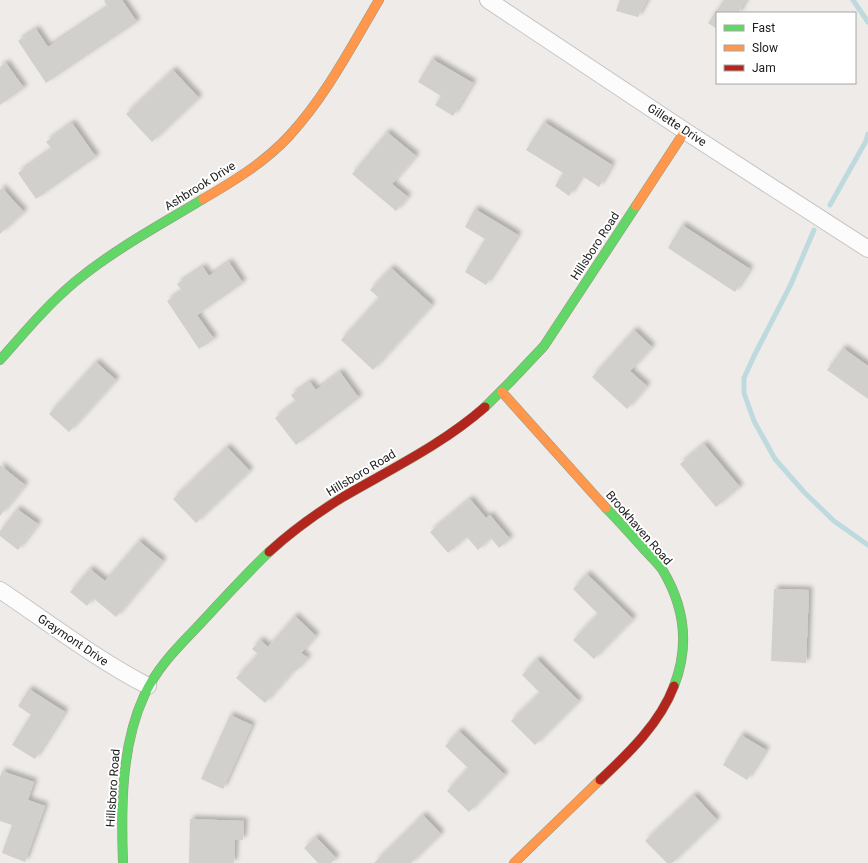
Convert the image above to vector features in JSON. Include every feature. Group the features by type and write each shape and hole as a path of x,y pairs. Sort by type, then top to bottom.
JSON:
{"street":[{"name":"Ashbrook Drive","path":"0,360 53,302 76,281 122,247 227,185 264,159 288,137 325,91 379,0"},
{"name":"Gillette Drive","path":"488,0 685,131 868,249"},
{"name":"Hillsboro Road","path":"123,863 122,844 125,768 128,742 137,713 148,686 165,661 240,580 275,547 298,528 324,509 423,450 473,416 502,392 516,378 544,346 685,131"},
{"name":"Brookhaven Road","path":"502,392 661,568 679,607 682,618 684,638 678,680 667,704 648,732 610,771 514,863"},
{"name":"Graymont Drive","path":"0,590 82,646 148,686"}],"building":[{"path":"122,0 137,22 46,83 18,41 36,29 48,47 108,7 104,1"},
{"path":"620,0 647,0 638,17 616,11"},
{"path":"724,0 746,0 739,11 740,12 716,12 716,28 708,23"},
{"path":"432,59 473,83 453,116 435,105 441,96 418,82"},
{"path":"6,63 24,88 0,105 0,67"},
{"path":"173,70 199,98 152,142 126,114"},
{"path":"544,122 612,165 599,187 582,176 569,196 555,186 563,173 526,150"},
{"path":"72,123 96,157 36,199 18,173 52,149 46,142"},
{"path":"387,132 416,156 392,184 408,197 396,211 352,174"},
{"path":"2,188 24,212 0,234 0,190"},
{"path":"475,209 518,235 486,285 465,272 485,239 465,227"},
{"path":"682,225 750,269 735,292 668,248"},
{"path":"229,262 243,283 197,315 214,339 199,349 167,301 182,291 177,284 203,267 209,276"},
{"path":"391,268 432,305 373,370 341,340 379,298 370,290"},
{"path":"634,330 652,347 630,371 647,386 627,409 592,377"},
{"path":"843,348 868,366 868,399 827,370"},
{"path":"96,362 116,380 69,432 49,414"},
{"path":"340,372 359,398 296,445 275,418 296,402 291,395 310,382 316,390"},
{"path":"704,444 740,487 716,507 680,464"},
{"path":"227,447 250,471 196,523 173,499"},
{"path":"0,465 25,485 0,516"},
{"path":"470,499 486,518 490,515 510,539 499,548 491,538 478,550 467,537 448,553 430,532"},
{"path":"17,509 38,524 18,550 0,536 0,531"},
{"path":"139,541 163,561 116,617 93,598 87,606 70,592 90,569 105,581"},
{"path":"587,574 633,619 594,659 573,640 598,614 573,589"},
{"path":"774,589 809,590 806,663 771,661"},
{"path":"295,616 316,636 301,653 308,658 296,671 294,670 265,703 236,678 258,654 252,649 260,640 268,647"},
{"path":"537,659 579,701 535,745 511,721 540,693 522,675"},
{"path":"29,689 65,712 35,759 12,745 31,715 18,706"},
{"path":"230,715 252,725 223,789 201,779"},
{"path":"459,731 505,775 469,812 447,791 468,768 445,746"},
{"path":"741,735 766,750 747,780 723,765"},
{"path":"2,771 34,782 28,800 45,806 25,862 2,853 12,825 0,821 0,777"},
{"path":"694,795 717,820 672,863 667,863 645,841"},
{"path":"423,815 441,834 411,863 374,863"},
{"path":"190,819 244,821 243,840 235,840 234,863 189,863"},
{"path":"316,837 336,858 331,863 318,863 304,848"}],"waterway":[{"path":"853,0 868,22"},
{"path":"830,205 866,141 868,134"},
{"path":"814,230 791,284 744,378 744,393 754,421 775,459 804,492 834,521 868,545"}],"traffic: fast":[{"path":"0,360 46,309 91,269 106,258 203,199"},
{"path":"485,407 544,346 636,206"},
{"path":"606,508 660,566 670,583 676,598 683,626 683,641 682,656 674,686"},
{"path":"123,863 122,821 124,778 131,735 136,715 144,696 155,676 169,658 269,552"}],"traffic: slow":[{"path":"203,199 238,178 259,163 289,136 326,88 379,0"},
{"path":"636,206 685,131"},
{"path":"502,392 606,508"},
{"path":"514,863 600,780"}],"traffic: jam":[{"path":"269,552 324,509 452,433 485,407"},
{"path":"600,780 643,737 661,712 674,686"}]}
